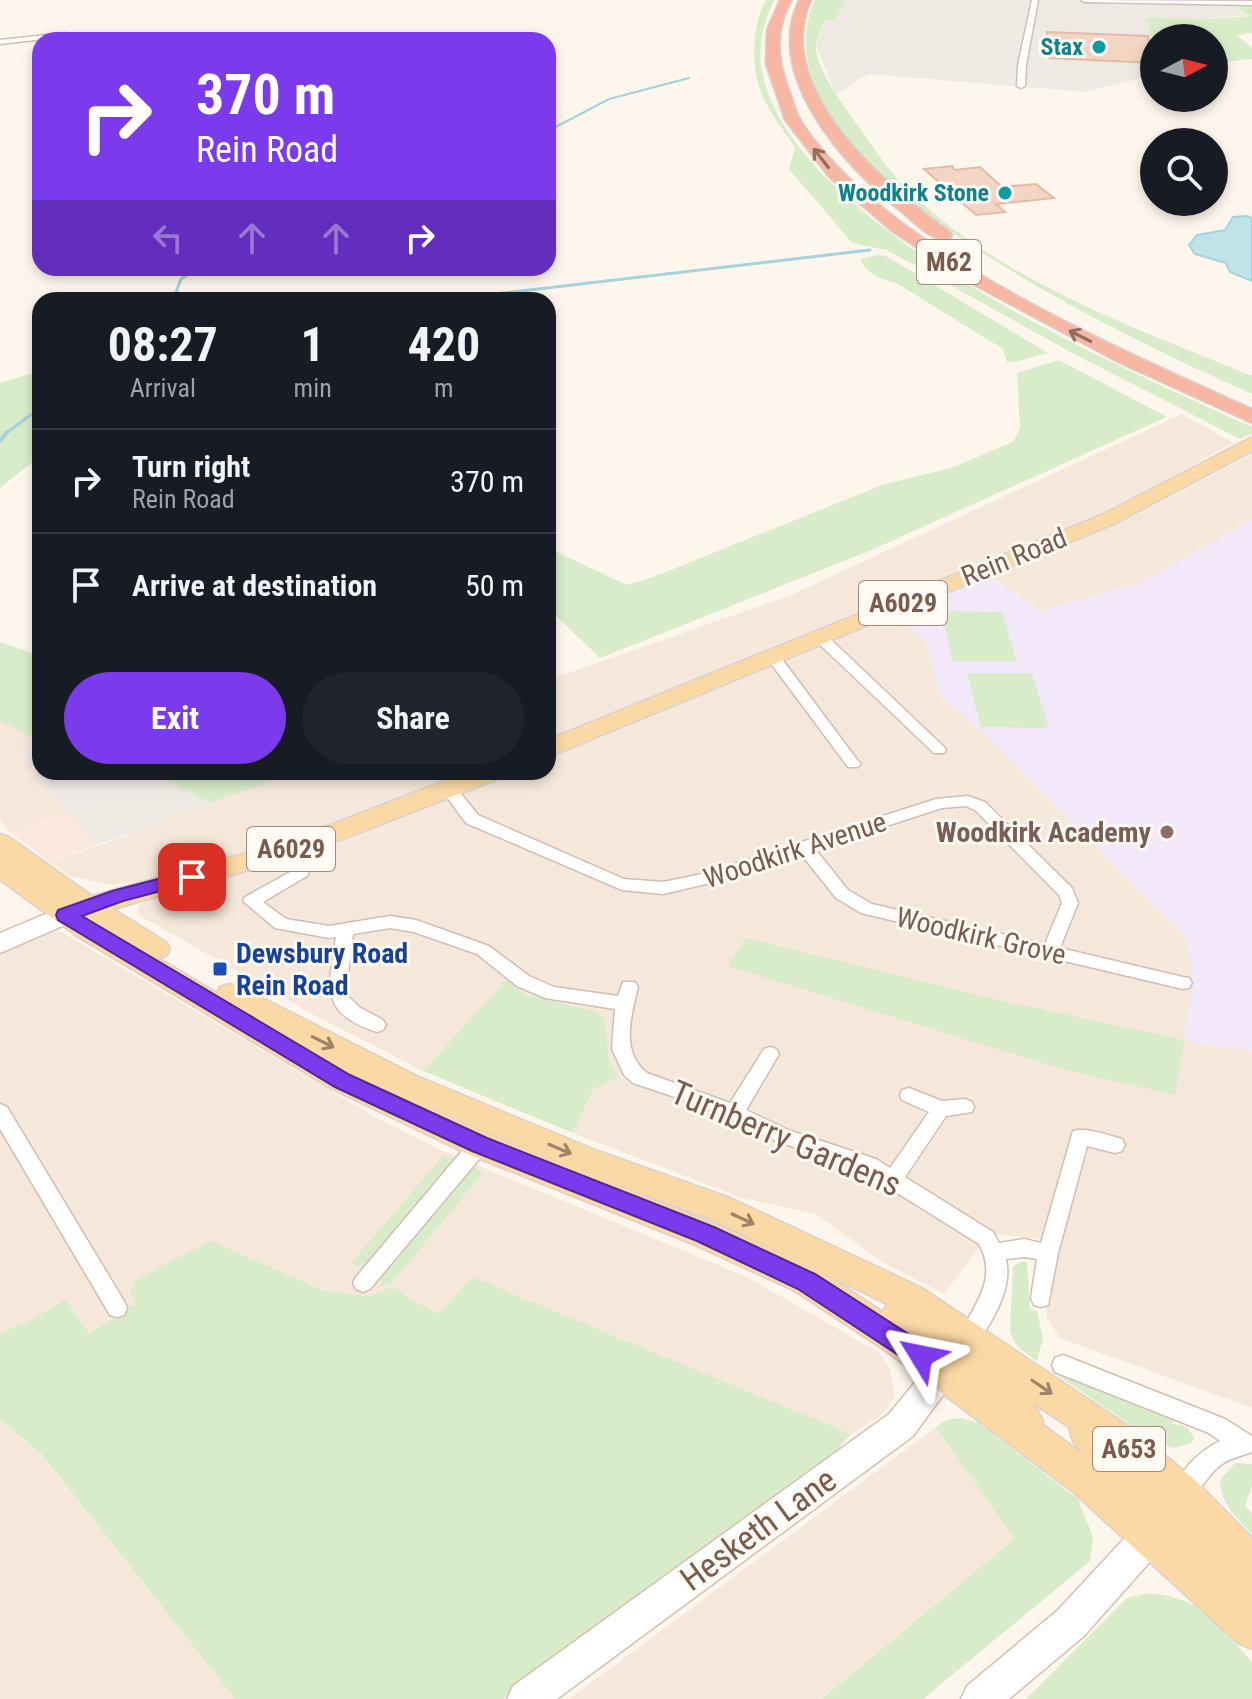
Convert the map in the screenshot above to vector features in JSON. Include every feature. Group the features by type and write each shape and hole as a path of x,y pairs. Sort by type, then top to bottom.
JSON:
{"highway":[{"name":"M62","path":"786,0 779,10 771,37 774,75 784,102 801,131 835,175 895,225 1009,299 1252,417"},
{"name":"M62","path":"805,0 800,10 797,38 802,74 820,112 868,173 925,222 1036,295 1252,401"}],"main road":[{"name":"Rein Road","path":"556,746 1111,518 1252,443"},
{"name":"A6029","path":"76,911 295,848 471,780"},
{"name":"A653","path":"0,843 76,911 343,1081 479,1145 705,1234 807,1281 944,1372 1085,1478 1252,1629"},
{"name":"A653","path":"0,867 233,997 410,1086 584,1159 719,1208 910,1299 1121,1442 1182,1493 1252,1565"},
{"path":"863,1276 895,1308 930,1335 943,1360 944,1372"},
{"path":"969,1338 969,1356 982,1378 1010,1400 1039,1445"},
{"path":"1074,1409 1096,1446 1134,1479 1144,1499 1151,1537"},
{"path":"1182,1493 1187,1526 1204,1554 1252,1604"}],"street":[{"path":"1021,86 1035,0"},
{"path":"1084,0 1252,3"},
{"path":"1231,4 1245,14"},
{"path":"0,42 32,38"},
{"path":"820,637 934,745 913,747"},
{"path":"774,658 853,764"},
{"name":"Woodkirk Avenue","path":"449,789 472,819 600,876 642,888 683,886 941,803 968,801 980,806 1066,892 1070,903 1050,952"},
{"name":"Woodkirk Grove","path":"804,847 853,903 883,914 1183,983"},
{"name":"Turnberry Gardens","path":"301,872 251,901 281,924 345,931 390,922 416,926 483,950 523,981 551,993 627,996 621,1044 630,1070 640,1078 735,1111 781,1135 869,1165 972,1227 986,1238 996,1252"},
{"path":"0,944 76,911"},
{"path":"345,931 337,990 339,1000 346,1008 377,1025"},
{"path":"735,1111 770,1054"},
{"path":"909,1095 941,1109 965,1107"},
{"path":"894,1178 941,1109"},
{"path":"0,1112 117,1308"},
{"path":"1041,1298 1048,1253 1080,1137 1115,1145"},
{"path":"363,1283 479,1145"},
{"path":"969,1338 993,1294 1000,1269 996,1252 1024,1248 1048,1253"},
{"name":"Hesketh Lane","path":"526,1699 901,1425 969,1338"},
{"path":"1063,1365 1207,1421 1248,1444"},
{"path":"980,1699 1071,1623 1151,1537 1210,1458 1223,1449 1248,1444"}],"shaded area":[{"path":"845,0 1252,0 1251,15 1212,18 1203,24 1140,24 1140,78 1086,92 868,74 836,95 816,46 825,20"},
{"path":"1182,414 1233,443 1100,516 556,738 556,677 791,595"},
{"path":"1252,454 1252,519 1144,582 1040,611 990,576 1132,517"},
{"name":"Woodkirk Academy","path":"1252,519 1252,1051 1184,1040 1193,986 1187,938 975,725 939,695 928,643 893,616 990,576 1040,611 1144,582"},
{"path":"893,616 928,643 939,695 975,725 1187,938 1200,985 1184,1040 1252,1051 1252,1408 1060,1338 1047,1318 1046,1298 1058,1241 997,1234 978,1249 944,1294 882,1262 816,1214 742,1198 573,1133 609,1060 605,1020 527,994 506,981 423,1071 316,1016 142,917 137,911 141,903 156,895 312,854 490,780 556,780 556,754"},
{"path":"0,721 32,737 23,756 32,767 32,780 43,780 68,811 12,834 0,820"},
{"path":"32,741 32,767 23,756"},
{"path":"42,780 165,780 211,803 182,811 147,828 95,845"},
{"path":"270,780 449,780 276,846 145,880 112,885 69,876 51,863 147,828 182,811"},
{"path":"68,811 95,845 51,863 12,834"},
{"path":"53,931 63,933 379,1119 443,1151 747,1277 878,1352 889,1366 895,1396 879,1417 851,1434 473,1278 439,1315 391,1287 368,1296 325,1291 211,1241 136,1304 87,1333 66,1299 31,1320 0,1333 0,954"},
{"path":"0,1420 40,1454 235,1699 0,1699"},
{"path":"936,1427 1014,1539 820,1699 569,1699"}],"green space":[{"path":"766,0 774,0 762,34 762,71 786,128 832,184 895,236 968,285 1124,368 1252,427 1252,433 1240,439 1074,354 887,250 852,243 789,169 795,148 759,88 755,36"},
{"path":"815,0 845,0 836,20 825,20 816,43 819,62 830,85 895,176 938,217 978,247 1066,297 1252,376 1252,394 1126,334 1045,291 964,240 891,184 836,124 808,62"},
{"path":"1252,4 1252,33 1237,35 1252,48 1252,59 1228,62 1228,24 1148,24 1146,18 1250,16 1239,7"},
{"path":"886,256 1048,353 1007,362 1003,349 896,283 870,272 860,259"},
{"path":"1059,360 1167,417 869,551 600,658 556,616 556,552 627,585 885,484 951,468 1013,442 1020,428 1017,373"},
{"path":"32,373 32,462 0,488 0,383"},
{"path":"941,611 1002,612 1017,662 953,662"},
{"path":"0,642 32,653 32,737 0,721"},
{"path":"967,673 1032,673 1049,728 981,727"},
{"path":"165,780 272,780 211,803"},
{"path":"745,938 1003,1001 1184,1040 1175,1095 1062,1069 728,966"},
{"path":"506,980 527,995 597,1012 605,1020 609,1060 618,1076 594,1089 573,1133 423,1071"},
{"path":"444,1155 455,1160 363,1267 351,1263"},
{"path":"473,1167 483,1173 391,1284 381,1287 381,1275"},
{"path":"211,1241 325,1291 368,1296 391,1287 438,1314 472,1277 851,1434 823,1465 550,1660 503,1699 235,1699 41,1454 0,1420 0,1333 31,1320 66,1299 88,1333 136,1304 130,1291 136,1280"},
{"path":"1027,1262 1030,1309 1037,1311 1043,1338 1037,1361 1016,1344 1010,1330 1013,1266"},
{"path":"1050,1370 1171,1412 1173,1424 1188,1429 1194,1438 1192,1443 1173,1448 1154,1441"},
{"path":"961,1418 979,1423 1078,1499 1093,1537 1090,1561 923,1699 821,1699 1014,1539 936,1427 946,1420"},
{"path":"1235,1463 1252,1464 1252,1486 1245,1506 1252,1513 1252,1534 1230,1510 1221,1489 1220,1480"},
{"path":"1149,1593 1168,1596 1197,1607 1219,1625 1252,1662 1252,1699 1026,1699 1127,1598"}],"water":[{"path":"1233,217 1252,218 1252,281 1230,272 1226,263 1195,254 1189,245 1197,235 1225,230"}],"building":[{"name":"Stax","path":"1047,32 1140,36 1140,62 1049,58"},
{"name":"Woodkirk Stone","path":"952,166 955,170 980,167 1002,187 1036,184 1054,198 996,204 1005,212 976,215 924,169"}],"waterway":[{"path":"556,127 609,99 689,78"},
{"path":"513,292 870,250"},
{"path":"176,292 181,279 186,276"},
{"path":"6,433 32,414"},
{"path":"0,441 6,433"}],"place":[{"name":"Stax","path":"1099,47"},
{"name":"Woodkirk Stone","path":"1005,193"},
{"name":"Woodkirk Academy","path":"1167,832"},
{"name":"Dewsbury Road Rein Road","path":"220,969"}],"route":[{"path":"192,877 118,896 65,915 343,1081 479,1145 705,1234 807,1281 921,1356"}]}
